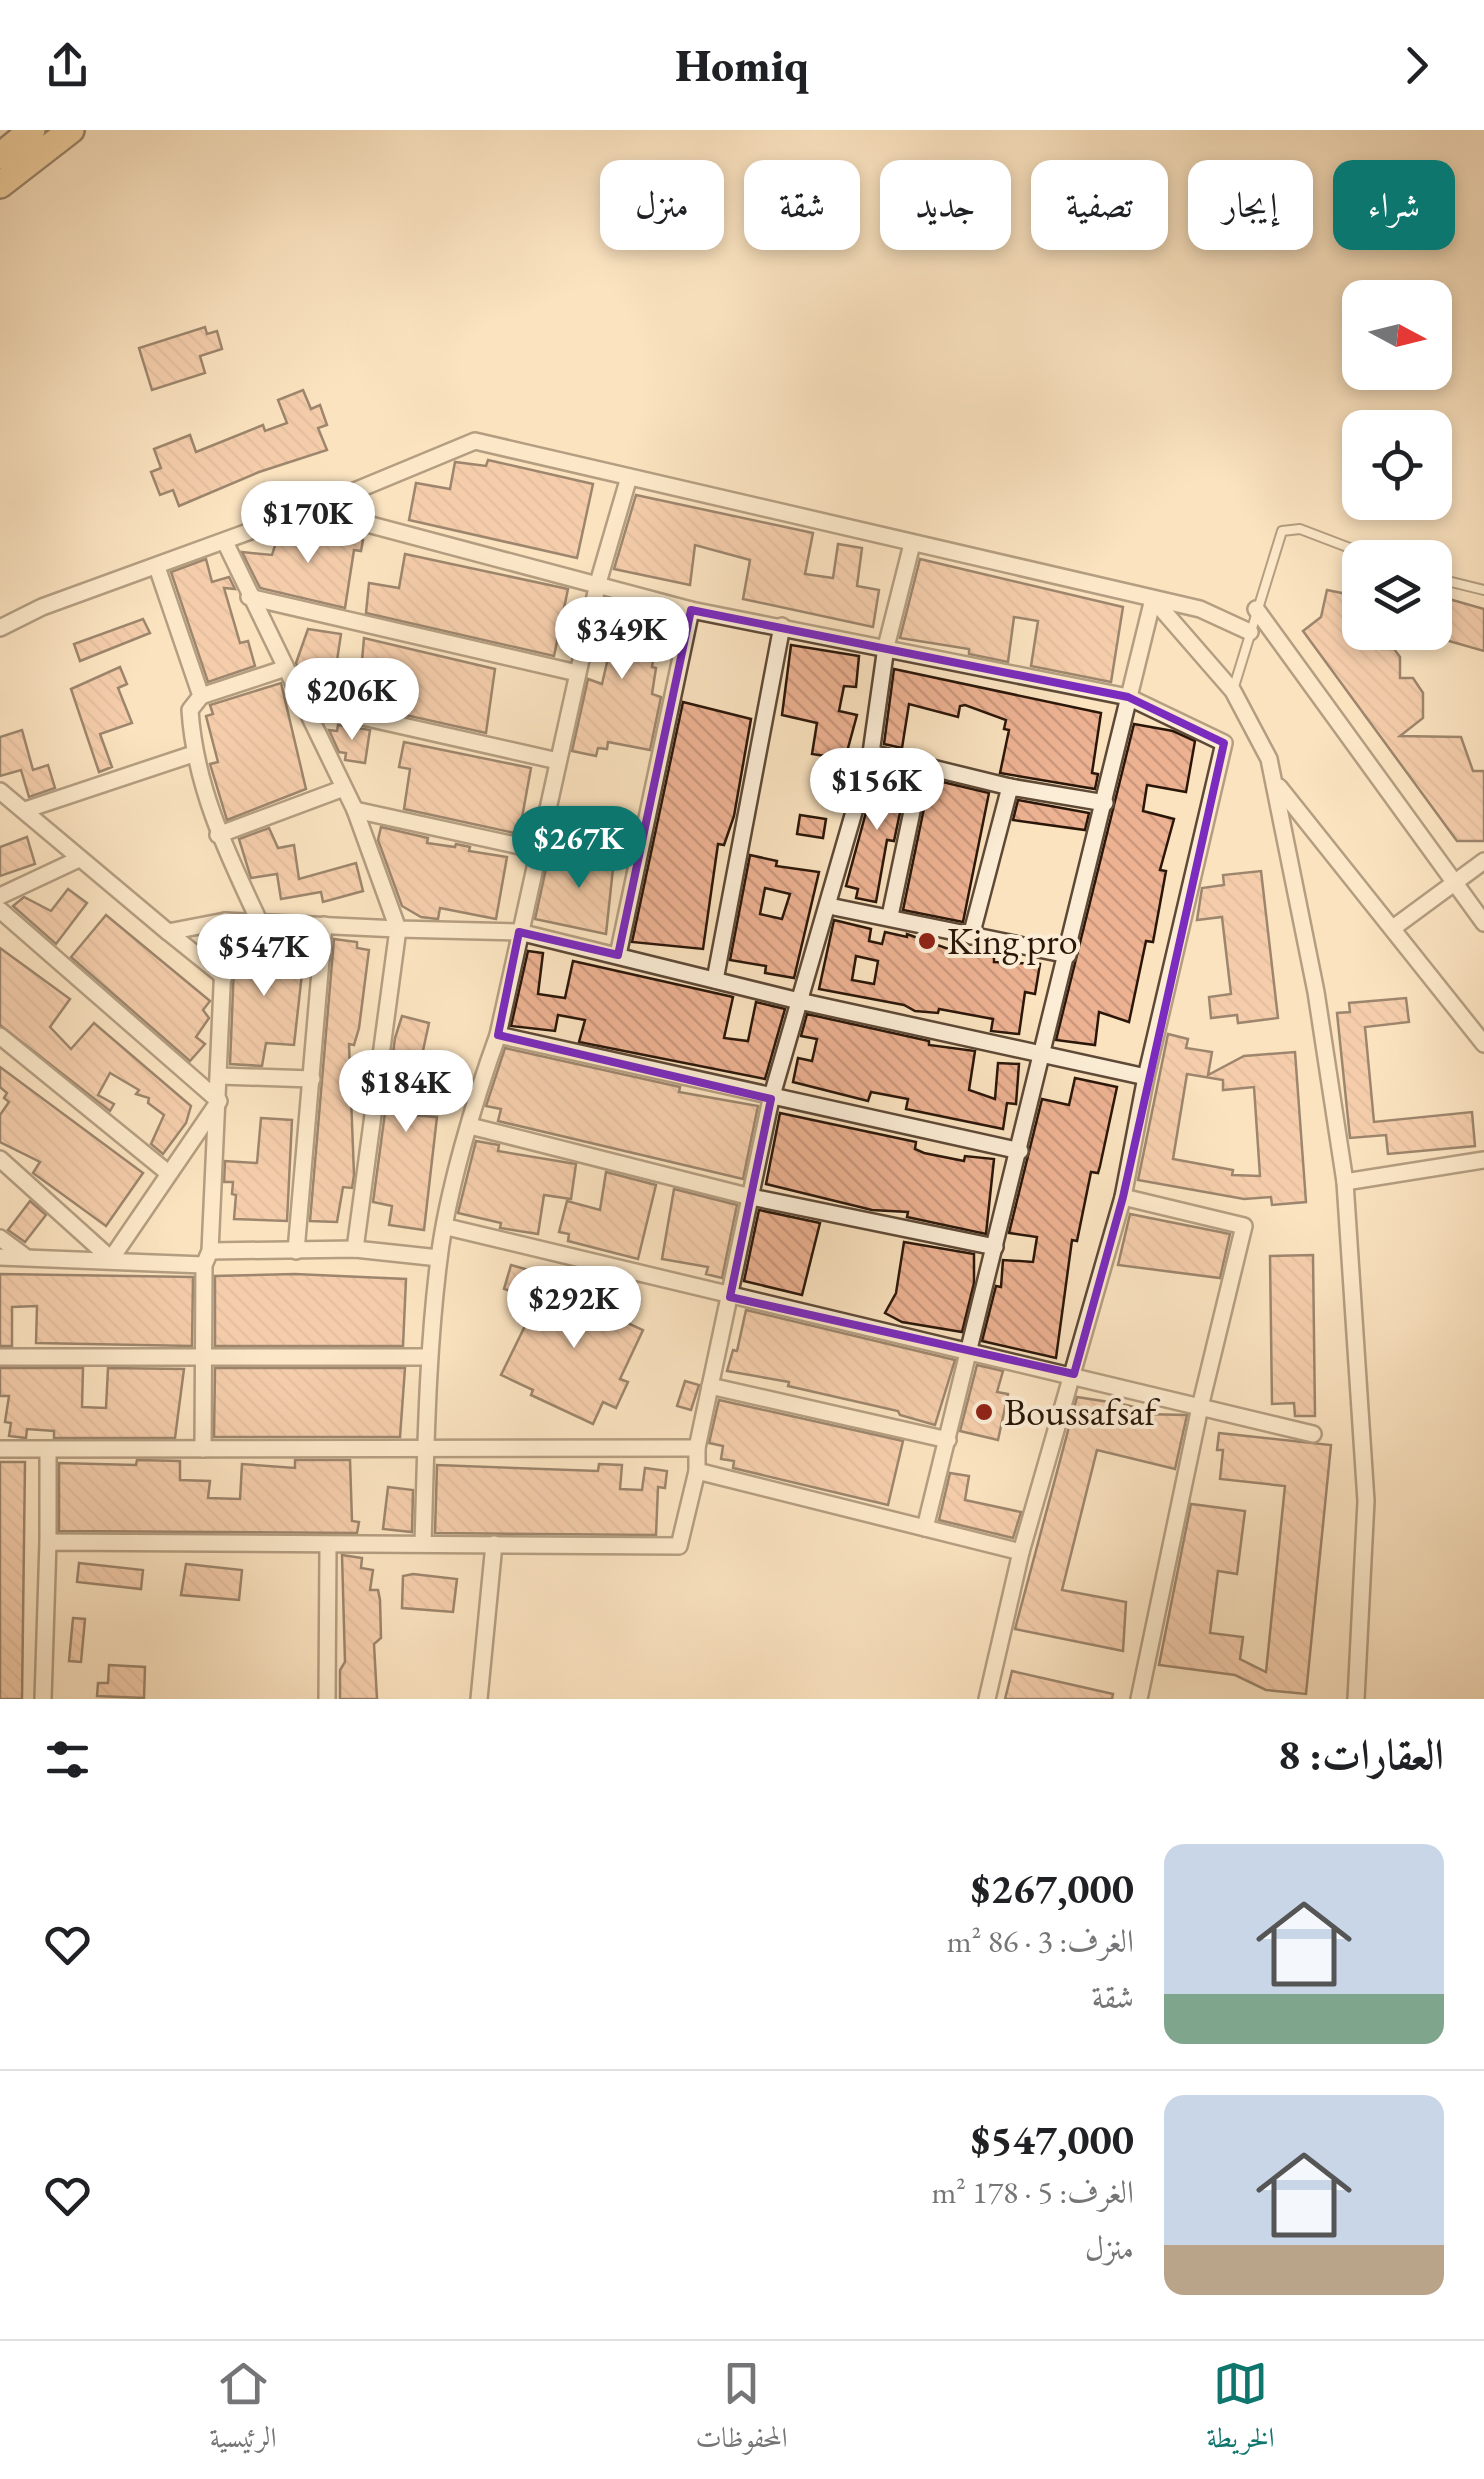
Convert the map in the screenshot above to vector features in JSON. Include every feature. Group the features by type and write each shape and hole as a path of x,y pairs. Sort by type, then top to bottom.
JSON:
{"main road":[{"path":"0,156 32,130"},
{"path":"0,185 71,130"}],"street":[{"path":"0,628 42,607 311,510 475,441 1200,609 1250,632"},
{"path":"423,1543 428,1356 439,1258 470,1126 498,1035 598,582 628,477"},
{"path":"311,510 598,582 691,610 1128,697 1224,743 1146,1077 1122,1198 1021,1552 987,1699"},
{"path":"225,542 354,810 398,929 355,1249"},
{"path":"48,1542 679,1546 698,1472 697,1448 771,1098 871,753 886,646 912,544"},
{"path":"157,567 201,696"},
{"path":"249,597 577,673"},
{"path":"1154,599 1233,690 1269,758 1276,784 1345,1182 1366,1500 1356,1699"},
{"path":"925,1528 1154,599"},
{"path":"618,955 691,610"},
{"path":"1256,610 1484,923"},
{"path":"715,980 782,626"},
{"path":"260,923 218,835 193,754 190,710 201,696 283,669"},
{"path":"305,704 558,762"},
{"path":"871,753 1010,786 1105,803"},
{"path":"25,810 193,754"},
{"path":"890,916 922,764"},
{"path":"1276,784 1484,1044"},
{"path":"972,936 1010,786"},
{"path":"218,835 344,788"},
{"path":"0,791 224,977"},
{"path":"354,810 538,850"},
{"path":"0,896 79,860"},
{"path":"1394,928 1484,861"},
{"path":"828,906 1068,955"},
{"path":"0,910 219,1101"},
{"path":"168,932 225,921 519,932 799,1001 1146,1077"},
{"path":"203,1449 207,1258 219,1101 225,921"},
{"path":"296,1252 324,926"},
{"path":"498,1035 1020,1152"},
{"path":"0,1036 167,1172"},
{"path":"220,1076 312,1079"},
{"path":"112,1259 167,1172 219,1101"},
{"path":"470,1126 751,1197 995,1247"},
{"path":"0,1159 112,1259"},
{"path":"1345,1182 1484,1160"},
{"path":"1122,1198 1244,1226 1200,1407 1140,1699"},
{"path":"446,1226 1313,1434"},
{"path":"0,1238 23,1255"},
{"path":"0,1257 207,1258 355,1249 439,1258"},
{"path":"0,1357 428,1356"},
{"path":"710,1386 948,1440"},
{"path":"0,1449 697,1448"},
{"path":"43,1699 48,1450"},
{"path":"698,1472 1021,1552"},
{"path":"479,1699 494,1544"},
{"path":"327,1699 328,1546"}],"lane":[{"path":"1233,690 1282,531 1300,529 1342,545"},
{"path":"1452,582 1484,590"}],"highlighted area":[{"path":"691,610 1128,697 1224,743 1123,1197 1074,1374 730,1297 771,1099 498,1035 519,932 618,955"}],"building":[{"path":"205,327 207,334 217,331 222,349 200,356 205,373 152,390 139,348"},
{"path":"303,390 311,409 320,405 327,425 318,428 327,450 259,472 179,506 173,490 160,495 151,472 161,468 154,449 190,435 196,452 263,425 265,431 287,423 278,400"},
{"path":"488,460 593,484 577,558 409,520 416,483 450,489 455,462 486,466"},
{"path":"636,495 813,533 805,574 833,578 838,544 862,548 857,586 879,590 873,627 743,599 750,560 695,545 690,585 614,569"},
{"path":"299,525 363,540 361,551 354,550 345,608 260,588 242,552 272,555 279,533 292,537"},
{"path":"405,554 568,589 554,656 366,613 369,583 399,588"},
{"path":"206,559 212,582 229,577 235,589 224,588 240,643 248,641 255,666 208,682 171,572"},
{"path":"920,559 1123,607 1111,682 1031,666 1038,621 1014,617 1008,662 969,654 969,649 900,638"},
{"path":"1327,590 1342,593 1342,650 1395,650 1400,657 1400,678 1413,678 1423,693 1423,718 1400,736 1461,737 1473,771 1484,771 1484,841 1457,841 1303,631 1321,617"},
{"path":"606,599 669,616 667,628 659,626 652,667 656,668 652,694 661,697 650,750 608,742 607,749 598,748 596,756 572,751 588,679 602,684 608,658 594,654"},
{"path":"1452,600 1484,609 1484,651 1452,642"},
{"path":"143,619 150,633 80,661 74,644"},
{"path":"308,629 341,634 336,667 361,672 364,638 495,669 486,733 311,694 296,663"},
{"path":"791,645 859,656 856,687 844,686 839,711 857,715 845,759 812,754 817,723 782,715"},
{"path":"120,667 127,684 118,688 132,723 100,734 112,767 99,772 71,689"},
{"path":"894,669 1101,713 1092,773 1098,774 1095,789 1000,773 1009,730 1004,729 1006,720 965,705 960,706 958,717 909,704 902,748 884,744"},
{"path":"281,683 306,789 227,820 210,764 218,762 206,716 213,714 210,705"},
{"path":"683,702 751,719 734,816 724,845 718,844 703,949 632,942"},
{"path":"1134,724 1173,731 1195,741 1186,792 1147,785 1143,811 1174,819 1160,870 1166,871 1153,942 1146,941 1129,1022 1099,1012 1095,1045 1056,1040"},
{"path":"338,725 370,730 365,763 345,760 346,753 339,752 329,730 337,731"},
{"path":"22,730 33,770 48,765 55,788 29,797 21,770 0,776 0,737"},
{"path":"404,742 531,768 519,834 404,809 410,769 399,767"},
{"path":"878,768 908,775 894,841 887,840 876,902 856,898 858,889 846,886"},
{"path":"930,779 989,793 963,922 903,910"},
{"path":"1018,800 1089,813 1085,830 1013,820"},
{"path":"800,815 826,819 823,838 797,834"},
{"path":"381,827 428,838 427,843 455,847 456,844 470,847 469,851 507,857 496,919 440,908 438,919 421,917 402,906 378,840"},
{"path":"269,828 278,848 294,845 299,879 356,863 363,891 323,902 321,892 281,899 277,874 251,878 239,839"},
{"path":"27,837 35,864 0,876 0,847"},
{"path":"575,846 615,850 606,934 535,919 547,864 572,869"},
{"path":"750,855 777,861 776,866 819,872 794,978 765,973 766,966 730,960","holes":["765,888 790,894 782,919 760,914"]},
{"path":"1261,871 1278,1018 1238,1023 1237,1015 1211,1018 1209,997 1231,994 1222,917 1197,920 1202,888 1224,885 1223,875"},
{"path":"68,889 87,903 56,944 13,906 24,897 51,911"},
{"path":"106,915 210,1001 203,1010 209,1018 196,1037 205,1044 190,1061 71,957"},
{"path":"834,920 871,929 869,941 882,944 885,932 907,934 954,951 994,955 994,962 1040,964 1035,994 1025,992 1019,1034 991,1031 993,1019 939,1009 938,1013 915,1011 904,1005 819,989","holes":["856,956 878,961 874,984 852,980"]},
{"path":"334,939 357,942 357,948 369,950 359,1028 354,1045 349,1044 354,1175 352,1188 343,1187 337,1222 310,1221"},
{"path":"235,941 305,947 294,1045 266,1043 262,1066 230,1064"},
{"path":"0,948 70,999 50,1027 71,1049 94,1023 191,1106 186,1123 163,1154 151,1144 164,1115 148,1103 149,1098 136,1094 139,1090 110,1073 98,1095 114,1104 110,1111 0,1025"},
{"path":"528,951 543,953 538,994 565,998 573,961 733,997 724,1038 748,1041 756,1002 785,1009 765,1079 579,1042 585,1020 558,1015 555,1031 511,1026"},
{"path":"1406,998 1409,1022 1365,1027 1374,1122 1472,1112 1475,1146 1388,1154 1386,1135 1350,1138 1337,1013 1350,1012 1349,1003"},
{"path":"807,1014 929,1041 929,1045 975,1051 969,1090 995,1099 998,1063 1019,1064 1016,1104 1007,1103 1003,1129 906,1109 908,1099 871,1092 868,1101 793,1082 798,1058 812,1061 817,1039 801,1036"},
{"path":"402,1016 429,1023 409,1115 437,1117 424,1230 389,1225 392,1206 373,1202 395,1038"},
{"path":"1168,1034 1188,1039 1186,1048 1212,1052 1208,1075 1244,1056 1295,1052 1306,1202 1272,1205 1271,1197 1244,1199 1138,1180","holes":["1187,1074 1223,1080 1223,1090 1254,1087 1260,1176 1232,1175 1233,1170 1173,1159"]},
{"path":"505,1048 680,1087 679,1092 758,1106 743,1179 498,1121 501,1109 486,1106"},
{"path":"0,1067 143,1173 106,1226 33,1173 40,1162 0,1142 0,1115 9,1102 0,1087"},
{"path":"1075,1078 1117,1087 1098,1173 1091,1172 1077,1241 1072,1240 1056,1358 982,1341 996,1286 1001,1287 1003,1260 1033,1262 1037,1237 1009,1233 1042,1099 1069,1105"},
{"path":"780,1113 916,1142 915,1149 924,1153 964,1161 965,1156 994,1159 986,1234 907,1217 908,1212 872,1210 766,1184"},
{"path":"261,1118 292,1120 287,1221 234,1219 233,1182 224,1182 225,1161 257,1163"},
{"path":"476,1141 499,1145 498,1151 576,1164 571,1199 544,1195 538,1234 500,1228 501,1223 458,1213"},
{"path":"606,1172 656,1185 638,1259 568,1241 569,1234 559,1232 567,1201 600,1210"},
{"path":"674,1189 737,1205 722,1278 706,1274 708,1267 662,1259"},
{"path":"30,1201 46,1215 25,1242 8,1230"},
{"path":"759,1210 820,1223 802,1295 744,1281"},
{"path":"1130,1214 1230,1234 1220,1278 1118,1265"},
{"path":"904,1242 974,1254 974,1283 962,1332 902,1322 885,1313 896,1293"},
{"path":"1313,1255 1315,1416 1295,1416 1294,1403 1272,1404 1270,1256"},
{"path":"511,1265 532,1271 529,1296 504,1289"},
{"path":"0,1274 193,1277 192,1346 36,1343 37,1306 12,1307 12,1346 0,1346"},
{"path":"295,1274 406,1279 403,1346 215,1346 215,1276"},
{"path":"548,1279 572,1291 573,1286 587,1293 589,1289 615,1301 612,1307 624,1313 621,1320 643,1330 620,1379 628,1382 616,1408 603,1402 593,1424 531,1395 533,1390 501,1375"},
{"path":"746,1310 955,1360 935,1425 900,1415 898,1411 788,1386 789,1382 727,1371 733,1350 737,1351"},
{"name":"Boussafsaf","path":"977,1365 1003,1371 997,1392 1008,1394 998,1440 960,1431"},
{"path":"0,1368 83,1368 82,1407 106,1408 108,1368 184,1369 175,1438 54,1438 54,1431 27,1429 26,1438 9,1436 11,1423 5,1422 9,1396 0,1396"},
{"path":"215,1368 405,1368 400,1437 214,1437"},
{"path":"685,1381 699,1385 691,1410 677,1406"},
{"path":"1077,1397 1142,1409 1142,1414 1187,1415 1175,1469 1097,1450 1062,1590 1126,1602 1123,1651 1015,1629"},
{"path":"719,1400 903,1441 888,1505 733,1468 734,1461 721,1459 723,1446 709,1443"},
{"path":"1219,1433 1331,1445 1306,1694 1266,1690 1235,1675 1159,1665 1191,1504 1245,1511 1237,1574 1218,1571 1210,1633 1243,1637 1240,1659 1266,1672 1285,1486 1220,1479 1223,1450 1217,1450"},
{"path":"137,1460 180,1461 180,1480 210,1481 208,1498 240,1499 242,1464 295,1468 295,1460 350,1460 352,1521 359,1522 357,1533 59,1531 59,1463 136,1465"},
{"path":"0,1462 25,1462 22,1699 0,1699"},
{"path":"599,1464 622,1465 620,1489 642,1490 645,1468 667,1471 665,1488 658,1487 656,1535 435,1533 437,1465 598,1471"},
{"path":"950,1473 969,1476 965,1500 1021,1512 1013,1538 939,1520"},
{"path":"388,1487 413,1490 412,1532 383,1529"},
{"path":"342,1555 362,1558 361,1568 373,1570 370,1590 378,1590 381,1638 374,1644 377,1699 340,1699 340,1670 345,1662"},
{"path":"79,1563 143,1570 141,1589 77,1582"},
{"path":"186,1564 242,1570 239,1600 181,1595"},
{"path":"403,1576 457,1579 453,1612 402,1608"},
{"path":"73,1618 85,1619 81,1662 69,1661"},
{"path":"109,1665 145,1667 144,1698 97,1696 98,1683 108,1683"},
{"path":"1012,1671 1113,1694 1112,1699 1005,1699"}],"place":[{"name":"King pro","path":"927,941"},
{"name":"Boussafsaf","path":"984,1412"}]}
